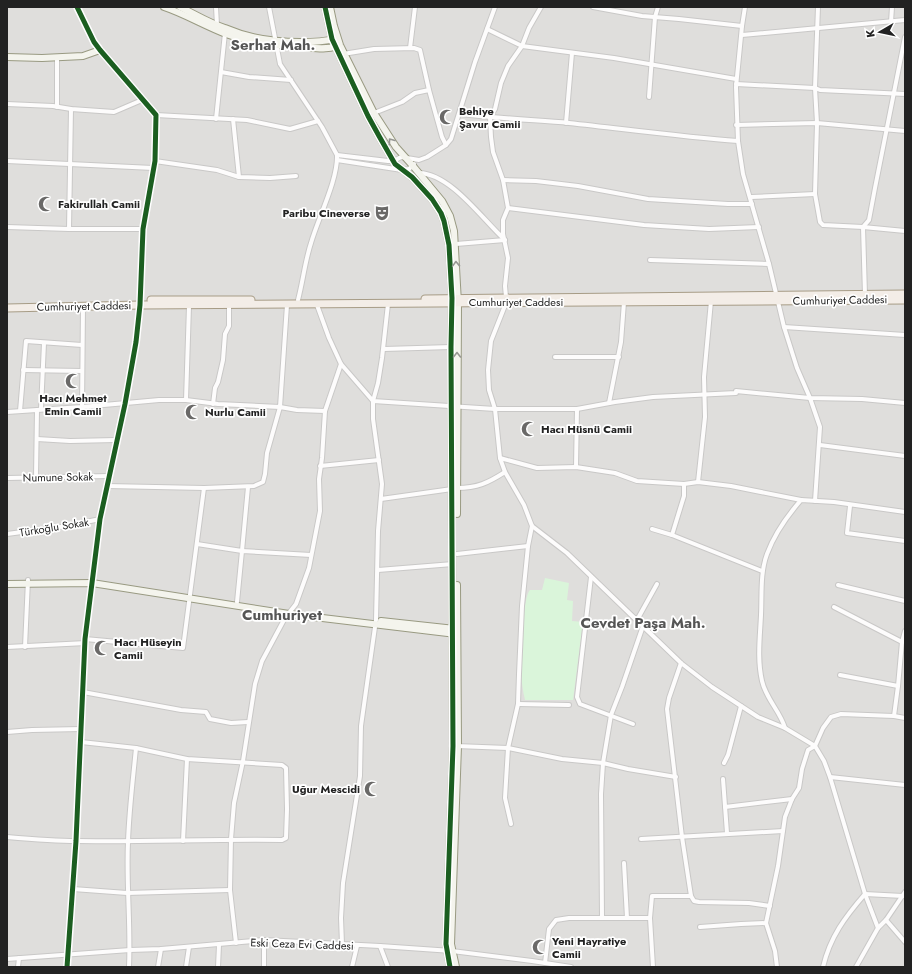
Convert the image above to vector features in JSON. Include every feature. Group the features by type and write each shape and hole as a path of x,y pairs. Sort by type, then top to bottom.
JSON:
{"main road":[{"name":"Cumhuriyet Caddesi","path":"7,303 777,298 865,297 905,294"},
{"name":"Cumhuriyet Caddesi","path":"865,297 905,300"},
{"name":"Cumhuriyet Caddesi","path":"506,300 624,302 711,301 777,298"},
{"name":"Cumhuriyet Caddesi","path":"7,308 83,307 140,303 189,306 388,304 455,300"}],"street":[{"path":"164,7 239,38 319,48 338,46"},
{"path":"181,7 217,25 240,34 276,43 318,42 334,38"},
{"path":"216,7 217,25"},
{"path":"269,7 280,64 318,121 337,157 332,182 310,244 298,300"},
{"path":"325,7 334,38 368,116 394,161 432,199 443,217 450,245 455,300 451,347 454,406"},
{"path":"330,7 334,38"},
{"path":"410,48 414,7"},
{"path":"337,157 402,170 409,169 419,160 427,157 446,145 451,139 460,114 494,7"},
{"path":"542,7 529,28 522,46 508,66 501,83 495,109 490,117 493,152 503,180 508,208 503,220 508,258 505,286 506,300 491,341 488,370 489,390 495,409 500,458 505,472 524,505 532,526 567,553 681,663 712,687 758,717 785,728 815,746 824,761 830,777 865,894 878,928"},
{"path":"593,7 642,16 742,26"},
{"path":"649,97 655,17 658,7"},
{"path":"745,7 736,79 736,125 738,141 743,174 769,264 784,327 797,368 810,398 820,427 815,501"},
{"path":"818,7 815,88 817,123 815,194 818,218 821,224 905,232"},
{"path":"891,22 892,7"},
{"path":"79,8 94,42 156,115 246,120 290,129 318,121"},
{"path":"742,35 905,20"},
{"path":"487,29 522,46 572,52 736,79"},
{"path":"216,119 225,33"},
{"path":"865,297 863,227 869,220 905,37"},
{"path":"342,55 374,49 414,48 420,50 429,90 442,137 446,145"},
{"path":"7,57 83,56 100,50"},
{"path":"566,123 572,52"},
{"path":"342,55 387,136 437,195 446,208 452,223 456,244 454,406 456,554 455,631"},
{"path":"57,57 57,107"},
{"path":"221,72 248,77 291,80"},
{"path":"736,84 905,94"},
{"path":"374,114 402,102 415,93 429,90"},
{"path":"7,104 114,112 142,100"},
{"path":"69,229 71,109"},
{"path":"460,114 566,123 685,137 738,141"},
{"path":"67,967 76,842 85,641 100,519 125,404 136,342 140,303 143,229 155,161 156,115"},
{"path":"233,119 239,176"},
{"path":"736,125 817,123 905,131"},
{"path":"337,157 394,161 405,158 419,160"},
{"path":"7,161 153,168"},
{"path":"155,161 217,170 239,176 270,178 296,176"},
{"path":"418,173 427,173 436,177 461,195 505,240"},
{"path":"503,180 536,181 578,186 648,199 752,204"},
{"path":"750,197 815,194"},
{"path":"508,208 644,224 709,228 759,227"},
{"path":"7,227 143,229"},
{"path":"456,244 505,240"},
{"path":"650,260 769,264"},
{"path":"698,482 705,418 704,377 711,301"},
{"path":"609,403 619,357 624,320 624,302"},
{"path":"342,944 341,918 343,883 360,776 361,726 376,622 378,532 382,484 373,419 373,401 378,383 384,348 388,304"},
{"path":"213,404 214,388 218,382 223,360 225,334 229,326 229,305"},
{"path":"107,486 204,488 248,487 263,482 267,453 280,407 287,305"},
{"path":"317,305 329,338 341,364 373,401 495,409 577,409 653,397 736,393 736,391 810,398 862,399 905,403"},
{"path":"186,400 189,306"},
{"path":"82,407 83,307"},
{"path":"784,327 905,335"},
{"path":"20,411 26,342 82,345"},
{"path":"36,477 37,439 44,343"},
{"path":"384,348 451,347"},
{"path":"555,357 619,357"},
{"path":"236,943 230,890 231,839 234,802 248,722 255,684 262,661 285,618 296,604 309,568 320,511 319,479 325,411 341,364"},
{"path":"23,370 82,371"},
{"path":"7,412 125,404 159,400 186,400 213,404 325,411"},
{"path":"576,467 577,409"},
{"path":"37,439 70,441 116,440"},
{"path":"820,444 905,456"},
{"path":"500,458 537,468 576,467 615,473 637,482 684,484 698,482 731,486 801,500 834,502 850,506 905,512"},
{"path":"320,466 379,460"},
{"path":"381,499 455,488 474,487 489,482 505,472"},
{"name":"Numune Sokak","path":"7,478 109,476"},
{"path":"672,535 684,496 684,484"},
{"path":"237,602 248,487"},
{"path":"7,647 25,647 85,641 183,648 204,488"},
{"path":"450,967 449,951 456,746 453,564 455,488"},
{"path":"785,728 782,718 767,693 763,683 759,662 762,571 767,553 784,521 801,500"},
{"path":"850,506 847,533 905,541"},
{"name":"Türkoğlu Sokak","path":"7,534 67,526 100,519"},
{"path":"511,824 505,798 508,748 518,704 518,674 522,606 528,546 532,526"},
{"path":"652,529 672,535 762,571"},
{"path":"197,544 242,551 311,555"},
{"path":"456,554 528,546"},
{"path":"378,570 453,564"},
{"path":"591,577 577,697 580,704 633,724"},
{"path":"7,580 28,582 92,582 290,612 455,631"},
{"path":"7,584 28,582"},
{"path":"25,647 28,582"},
{"path":"637,620 657,584"},
{"path":"838,585 905,601"},
{"path":"190,597 237,602 290,612"},
{"path":"834,607 902,642"},
{"path":"602,918 601,794 603,763 611,715 643,626"},
{"path":"894,716 902,642 905,631"},
{"path":"681,663 669,698 667,709 682,837 691,896 694,901 699,902 749,903 770,906"},
{"path":"840,675 898,686"},
{"path":"83,692 181,710 206,712 210,719 231,723 248,722"},
{"path":"518,704 569,705"},
{"path":"724,762 728,755 741,706"},
{"path":"777,967 775,951 766,923 778,866 785,817 792,799 799,788 802,769 808,750 815,746 823,728 831,717 841,714 894,716 905,718"},
{"path":"7,732 81,729"},
{"path":"7,838 76,842 231,839 282,840 286,838 286,768 282,765 242,761 187,759 136,748 80,742"},
{"path":"456,746 508,748 562,759 603,763 676,777"},
{"path":"129,967 130,950 127,893 128,841 136,748"},
{"path":"183,841 187,759"},
{"path":"830,777 905,785"},
{"path":"723,779 727,833"},
{"path":"725,807 792,799"},
{"path":"642,839 783,831"},
{"path":"624,863 627,918"},
{"path":"73,889 127,893 230,890"},
{"path":"823,967 826,954 835,932 865,894 904,894"},
{"path":"856,967 878,928 886,920 904,894"},
{"path":"653,967 650,918 652,896 691,896"},
{"path":"545,963 549,929 556,920 569,918 650,918"},
{"path":"886,920 905,942"},
{"path":"700,927 766,923"},
{"path":"264,940 264,967"},
{"name":"Eski Ceza Evi Caddesi","path":"7,959 219,945 264,940 449,951 532,960 571,967"},
{"path":"218,967 219,945"},
{"path":"186,967 189,946"},
{"path":"352,967 357,946"},
{"path":"380,946 388,967"},
{"path":"158,967 161,949"},
{"path":"449,951 456,967"},
{"path":"18,967 19,958"},
{"path":"531,967 532,960"}],"shaded area":[{"path":"7,7 905,7 905,967 7,967"}],"green space":[{"path":"545,578 569,583 567,600 573,601 572,621 583,622 573,700 525,700 524,697 521,669 522,631 525,605 527,595 530,590 542,590"}],"cycle path":[{"path":"67,967 76,841 85,639 100,519 125,404 136,342 140,305 143,229 155,161 156,115 94,42 77,7"},
{"path":"325,7 332,39 368,116 395,164 412,177 432,199 441,213 449,245 452,298 453,746 446,944 450,967"}],"place":[{"name":"Behiye Şavur Camii","path":"447,117"},
{"name":"Fakirullah Camii","path":"46,204"},
{"name":"Paribu Cineverse","path":"382,213"},
{"name":"Hacı Mehmet Emin Camii","path":"73,381"},
{"name":"Nurlu Camii","path":"193,412"},
{"name":"Hacı Hüsnü Camii","path":"529,429"},
{"name":"Hacı Hüseyin Camii","path":"102,648"},
{"name":"Uğur Mescidi","path":"372,789"},
{"name":"Yeni Hayratiye Camii","path":"540,947"}],"district":[{"name":"Serhat Mah.","path":"273,45"},
{"name":"Cumhuriyet","path":"282,615"},
{"name":"Cevdet Paşa Mah.","path":"643,623"}]}
